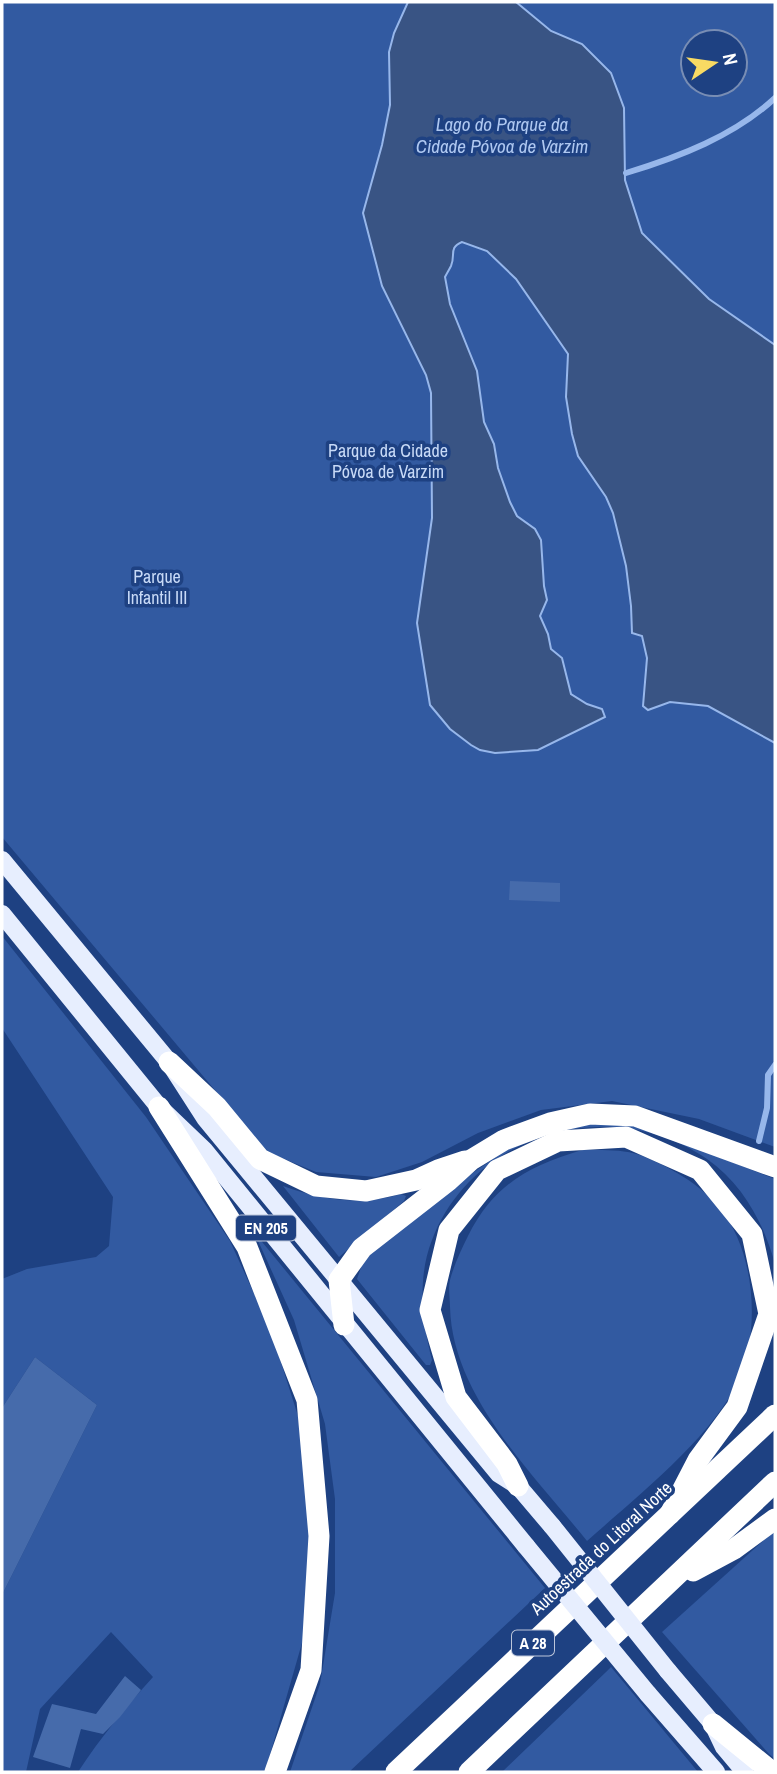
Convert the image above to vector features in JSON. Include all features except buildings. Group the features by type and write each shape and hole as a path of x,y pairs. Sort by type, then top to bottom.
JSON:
{"highway":[{"path":"169,1062 217,1107 260,1160 316,1186 366,1191 416,1180 471,1160"},
{"path":"159,1107 247,1247 307,1400 319,1536 311,1670 275,1772"},
{"path":"344,1325 339,1280 362,1248 471,1160 504,1140 550,1123 590,1114 635,1116 775,1167"},
{"path":"518,1486 507,1464 456,1398 430,1310 449,1230 497,1170 558,1141 626,1137 701,1170 744,1223 752,1234 769,1314 737,1407 698,1460 670,1514"},
{"name":"Autoestrada do Litoral Norte","path":"396,1772 775,1415"},
{"path":"469,1772 775,1482"},
{"path":"670,1583 734,1549 775,1520"},
{"path":"713,1724 772,1772"}],"main road":[{"name":"EN 205","path":"2,860 169,1062 205,1118 499,1474 518,1486 552,1527 713,1724 724,1747 745,1772"},
{"name":"EN 205","path":"2,914 159,1107 204,1150 344,1325 648,1694 716,1772"}],"green space":[{"name":"Parque da Cidade Póvoa de Varzim","path":"2,2 775,2 775,1147 699,1119 612,1101 541,1110 478,1133 422,1162 376,1177 316,1172 267,1152 2,837"},
{"path":"2,936 146,1117 230,1241 271,1331 298,1416 308,1492 310,1563 304,1636 265,1772 78,1772 95,1747 153,1677 111,1632 40,1709 26,1772 2,1772 2,1595 97,1405 35,1357 2,1408 2,1279 27,1269 96,1257 109,1246 113,1197 2,1028"},
{"path":"618,1123 645,1128 775,1179 775,1264 765,1234 750,1206 731,1180 707,1159 670,1139 630,1129 589,1127 550,1134 512,1150 479,1172 452,1203 432,1240 424,1269 423,1285 424,1315 432,1360 430,1365 426,1365 357,1279 365,1256 468,1176 508,1149 570,1125"},
{"path":"582,1150 619,1151 640,1155 683,1176 703,1191 719,1207 740,1245 751,1290 752,1314 746,1359 727,1401 671,1466 587,1541 499,1433 480,1403 454,1340 449,1290 449,1283 463,1247 489,1203 529,1171"},
{"path":"283,1186 342,1200 371,1200 401,1194 406,1196 404,1201 339,1257"},
{"path":"254,1232 545,1588 349,1772 290,1772 320,1684 335,1593 335,1499 325,1424 294,1320"},
{"path":"775,1530 775,1759 662,1632"},
{"path":"611,1667 698,1772 502,1772 606,1672"}],"water":[{"name":"Lago do Parque da Cidade Póvoa de Varzim","path":"408,2 516,2 551,31 582,44 611,73 624,108 625,180 642,233 709,299 775,345 775,743 708,706 670,702 648,710 643,706 647,658 642,636 632,633 626,566 613,513 606,497 578,456 572,434 566,397 568,354 516,279 487,251 462,242 454,249 451,266 445,277 450,304 477,371 484,422 494,444 498,468 510,502 517,516 535,529 541,540 547,600 540,616 551,649 562,658 571,694 602,709 605,717 538,750 495,753 471,745 450,729 430,705 417,623 432,518 431,393 426,375 382,286 363,213 390,105 389,52"}],"waterway":[{"path":"626,173 705,144 742,124 775,98"},
{"path":"759,1141 767,1108 768,1075 775,1065"}],"park label":[{"name":"Parque Infantil III","path":"157,586"}]}
